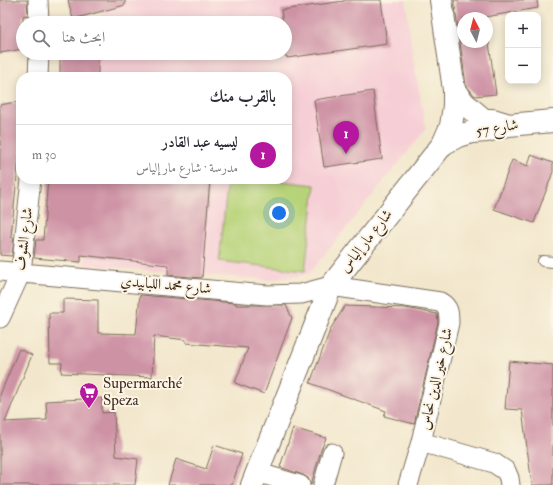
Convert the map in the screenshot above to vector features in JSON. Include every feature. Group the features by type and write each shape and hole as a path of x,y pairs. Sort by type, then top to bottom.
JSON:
{"street":[{"path":"38,0 39,16"},
{"name":"شارع مار إلياس","path":"254,479 331,286 443,144 451,126 454,106 454,90 441,0"},
{"path":"38,72 39,60"},
{"path":"454,90 464,104 484,120 508,124"},
{"name":"شارع 57","path":"443,144 458,136 508,124 553,122"},
{"name":"شارع الشوف","path":"0,318 21,272 30,184"},
{"name":"شارع محمد اللبابيدي","path":"0,271 267,295 301,294 331,286"},
{"name":"شارع خير الدين نحاس","path":"331,286 440,302 447,307 450,312 449,323 421,442 494,463 506,471 510,485"},
{"path":"408,485 421,442"},
{"path":"323,485 332,453"},
{"path":"254,479 300,485"}],"shaded area":[{"path":"106,0 406,0 412,51 426,129 309,274 269,280 84,265 86,201 88,184 292,184 292,72 60,72 60,60 292,60 292,16 102,16"}],"green space":[{"path":"292,182 315,185 305,271 219,261 227,184 292,184"}],"building":[{"path":"0,0 27,0 28,15 16,16 16,50 0,53"},
{"path":"68,0 125,0 125,5 84,16 72,16"},
{"path":"381,0 387,44 292,57 292,16 282,16 281,10 344,1"},
{"path":"454,0 537,0 538,8 505,12 505,14 493,16 493,12 457,12 457,21"},
{"path":"461,48 490,48 496,94 475,96 466,85"},
{"path":"60,60 98,60 98,72 60,72"},
{"path":"373,91 382,159 324,167 314,100"},
{"path":"16,102 16,184 11,237 14,238 12,256 0,255 0,105"},
{"path":"531,155 553,163 553,172 534,223 494,209 512,160 528,166"},
{"path":"48,184 210,184 202,278 168,275 168,265 81,255 81,262 34,258 36,240 43,240"},
{"path":"140,295 236,303 236,305 286,305 292,318 264,394 235,383 248,348 186,343 186,340 154,336 152,377 61,373 62,363 50,363 49,313 63,313 63,299 98,300 98,333 136,334"},
{"path":"345,306 406,308 437,314 438,322 414,424 384,416 386,411 310,383 331,328"},
{"path":"19,349 32,355 5,422 47,420 46,401 102,398 102,413 114,412 116,456 138,459 135,485 0,485 0,395"},
{"path":"509,361 553,365 553,485 532,485 522,410 505,409"},
{"path":"293,428 326,438 311,485 308,478 303,475 280,467"},
{"path":"214,445 242,454 232,485 168,485 176,459 206,469"}],"place":[{"name":"لیسیه عبد القادر","path":"346,154"},
{"name":"Supermarché Speza","path":"89,409"}]}
